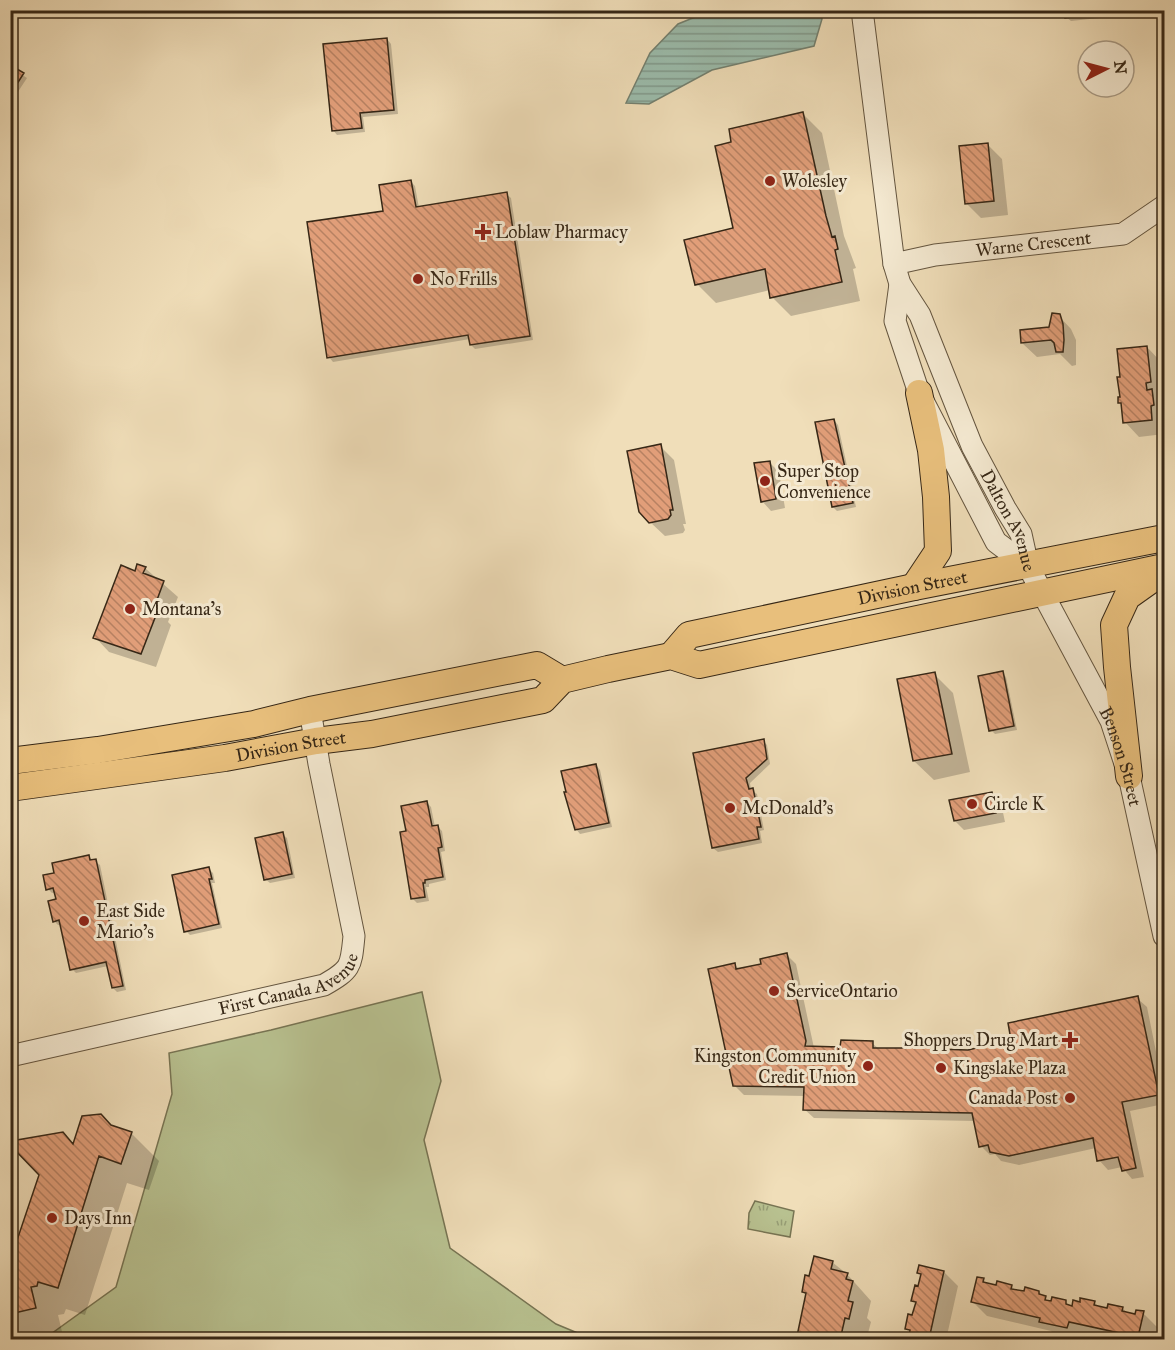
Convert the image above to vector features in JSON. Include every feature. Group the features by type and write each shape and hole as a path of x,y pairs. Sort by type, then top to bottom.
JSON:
{"main road":[{"path":"914,587 938,552 931,450 919,393"},
{"name":"Division Street","path":"671,656 689,635 914,587 1164,538"},
{"name":"Division Street","path":"10,788 225,758 316,741 372,734 543,699 562,680 671,656 699,665 1164,567"},
{"path":"1129,776 1114,625 1127,597 1151,580 1164,575"},
{"name":"Division Street","path":"10,761 98,750 233,728 310,710 537,665 562,680"}],"street":[{"name":"Dalton Avenue","path":"862,10 894,264 900,284 920,315 972,446 1021,534 1028,566"},
{"name":"Warne Crescent","path":"894,264 935,255 1123,234 1164,206"},
{"name":"Dalton Avenue","path":"900,284 895,321 919,393 996,542 1028,566"},
{"name":"Benson Street","path":"1028,566 1111,721 1129,776 1164,936"},
{"name":"First Canada Avenue","path":"10,1056 324,985 339,976 351,964 354,936 318,764 310,710"}],"green space":[{"path":"422,992 441,1081 424,1140 450,1248 556,1324 592,1339 44,1339 116,1287 172,1094 169,1053"},
{"path":"755,1201 794,1211 790,1237 748,1229 749,1213"}],"shaded area":[{"path":"710,11 821,11 822,19 814,46 712,70 649,104 626,103 650,53 678,24"}],"building":[{"path":"1064,10 1115,10 1115,12 1065,18"},
{"path":"387,38 394,110 360,113 362,128 332,131 323,44"},
{"path":"10,65 24,73 10,91"},
{"name":"Wolesley","path":"803,112 826,216 838,249 835,250 842,282 770,298 765,269 695,285 684,240 733,228 715,146 731,142 729,129"},
{"path":"988,143 994,201 965,204 959,146"},
{"name":"No Frills","path":"411,180 416,207 507,192 530,336 470,345 468,335 327,358 307,222 383,211 379,185"},
{"path":"1052,313 1060,314 1063,324 1063,352 1056,352 1051,340 1021,343 1020,330 1049,327"},
{"path":"1147,346 1151,382 1146,383 1147,390 1152,389 1154,405 1151,406 1152,420 1123,423 1121,403 1118,403 1118,397 1120,397 1117,377 1120,377 1117,349"},
{"path":"834,419 853,503 832,507 815,422"},
{"path":"661,444 673,510 670,510 671,515 668,519 649,523 639,512 627,451"},
{"name":"Super Stop Convenience","path":"770,461 776,499 761,502 754,463"},
{"name":"Montana's","path":"137,564 146,567 143,573 164,581 154,608 158,610 141,654 93,638 121,565 135,571"},
{"path":"1003,671 1014,726 989,731 978,676"},
{"path":"935,672 952,754 913,761 897,679"},
{"name":"McDonald's","path":"764,739 767,759 746,778 749,789 753,788 761,827 757,827 759,839 712,848 693,753"},
{"path":"596,764 609,823 575,830 564,792 566,792 561,771"},
{"name":"Circle K","path":"992,792 996,813 954,821 949,800"},
{"path":"427,801 432,826 438,825 442,847 438,848 443,877 425,880 423,883 425,897 411,899 400,832 406,831 401,806"},
{"path":"283,832 292,874 264,880 255,838"},
{"name":"East Side Mario's","path":"89,855 90,860 96,859 123,986 112,988 106,962 70,970 59,920 53,922 48,901 56,899 53,888 46,890 43,875 54,873 52,863"},
{"path":"209,867 212,879 209,879 219,924 184,932 172,875"},
{"name":"Kingslake Plaza","path":"787,953 806,1041 805,1046 840,1047 841,1040 873,1041 873,1048 903,1048 904,1041 936,1042 937,1049 968,1050 1011,1040 1008,1023 1138,996 1159,1095 1122,1102 1136,1168 1122,1171 1118,1157 1097,1161 1093,1138 1009,1156 990,1152 988,1145 979,1147 972,1113 803,1110 804,1087 733,1086 708,969 735,963 736,969 761,964 760,959"},
{"name":"Days Inn","path":"101,1114 111,1125 132,1132 121,1164 99,1156 58,1288 38,1282 37,1286 31,1287 36,1308 10,1314 10,1261 39,1175 14,1149 17,1140 63,1132 73,1144 82,1116"},
{"path":"814,1256 833,1261 831,1269 848,1273 846,1279 853,1281 848,1301 853,1302 849,1319 845,1318 840,1340 792,1340 793,1335 797,1336 806,1293 802,1292 805,1275 809,1276"},
{"path":"919,1265 944,1271 930,1340 911,1340 910,1330 905,1329 908,1314 912,1315 916,1302 911,1301 915,1285 918,1286 921,1274 917,1273"},
{"path":"977,1277 984,1278 983,1282 996,1285 997,1281 1012,1285 1011,1289 1024,1291 1025,1287 1039,1291 1039,1294 1046,1296 1045,1300 1051,1301 1052,1297 1066,1300 1066,1304 1072,1306 1073,1300 1080,1302 1080,1298 1095,1301 1094,1305 1107,1308 1108,1304 1123,1307 1122,1311 1135,1314 1136,1310 1144,1311 1138,1337 1069,1322 1067,1328 1039,1322 1040,1318 971,1302"}],"place":[{"name":"Wolesley","path":"770,181"},
{"name":"Loblaw Pharmacy","path":"483,232"},
{"name":"No Frills","path":"418,279"},
{"name":"Super Stop Convenience","path":"765,481"},
{"name":"Montana's","path":"130,609"},
{"name":"Circle K","path":"972,804"},
{"name":"McDonald's","path":"730,808"},
{"name":"East Side Mario's","path":"84,921"},
{"name":"ServiceOntario","path":"774,991"},
{"name":"Shoppers Drug Mart","path":"1070,1040"},
{"name":"Kingston Community Credit Union","path":"868,1066"},
{"name":"Kingslake Plaza","path":"941,1068"},
{"name":"Canada Post","path":"1070,1098"},
{"name":"Days Inn","path":"52,1218"}]}
